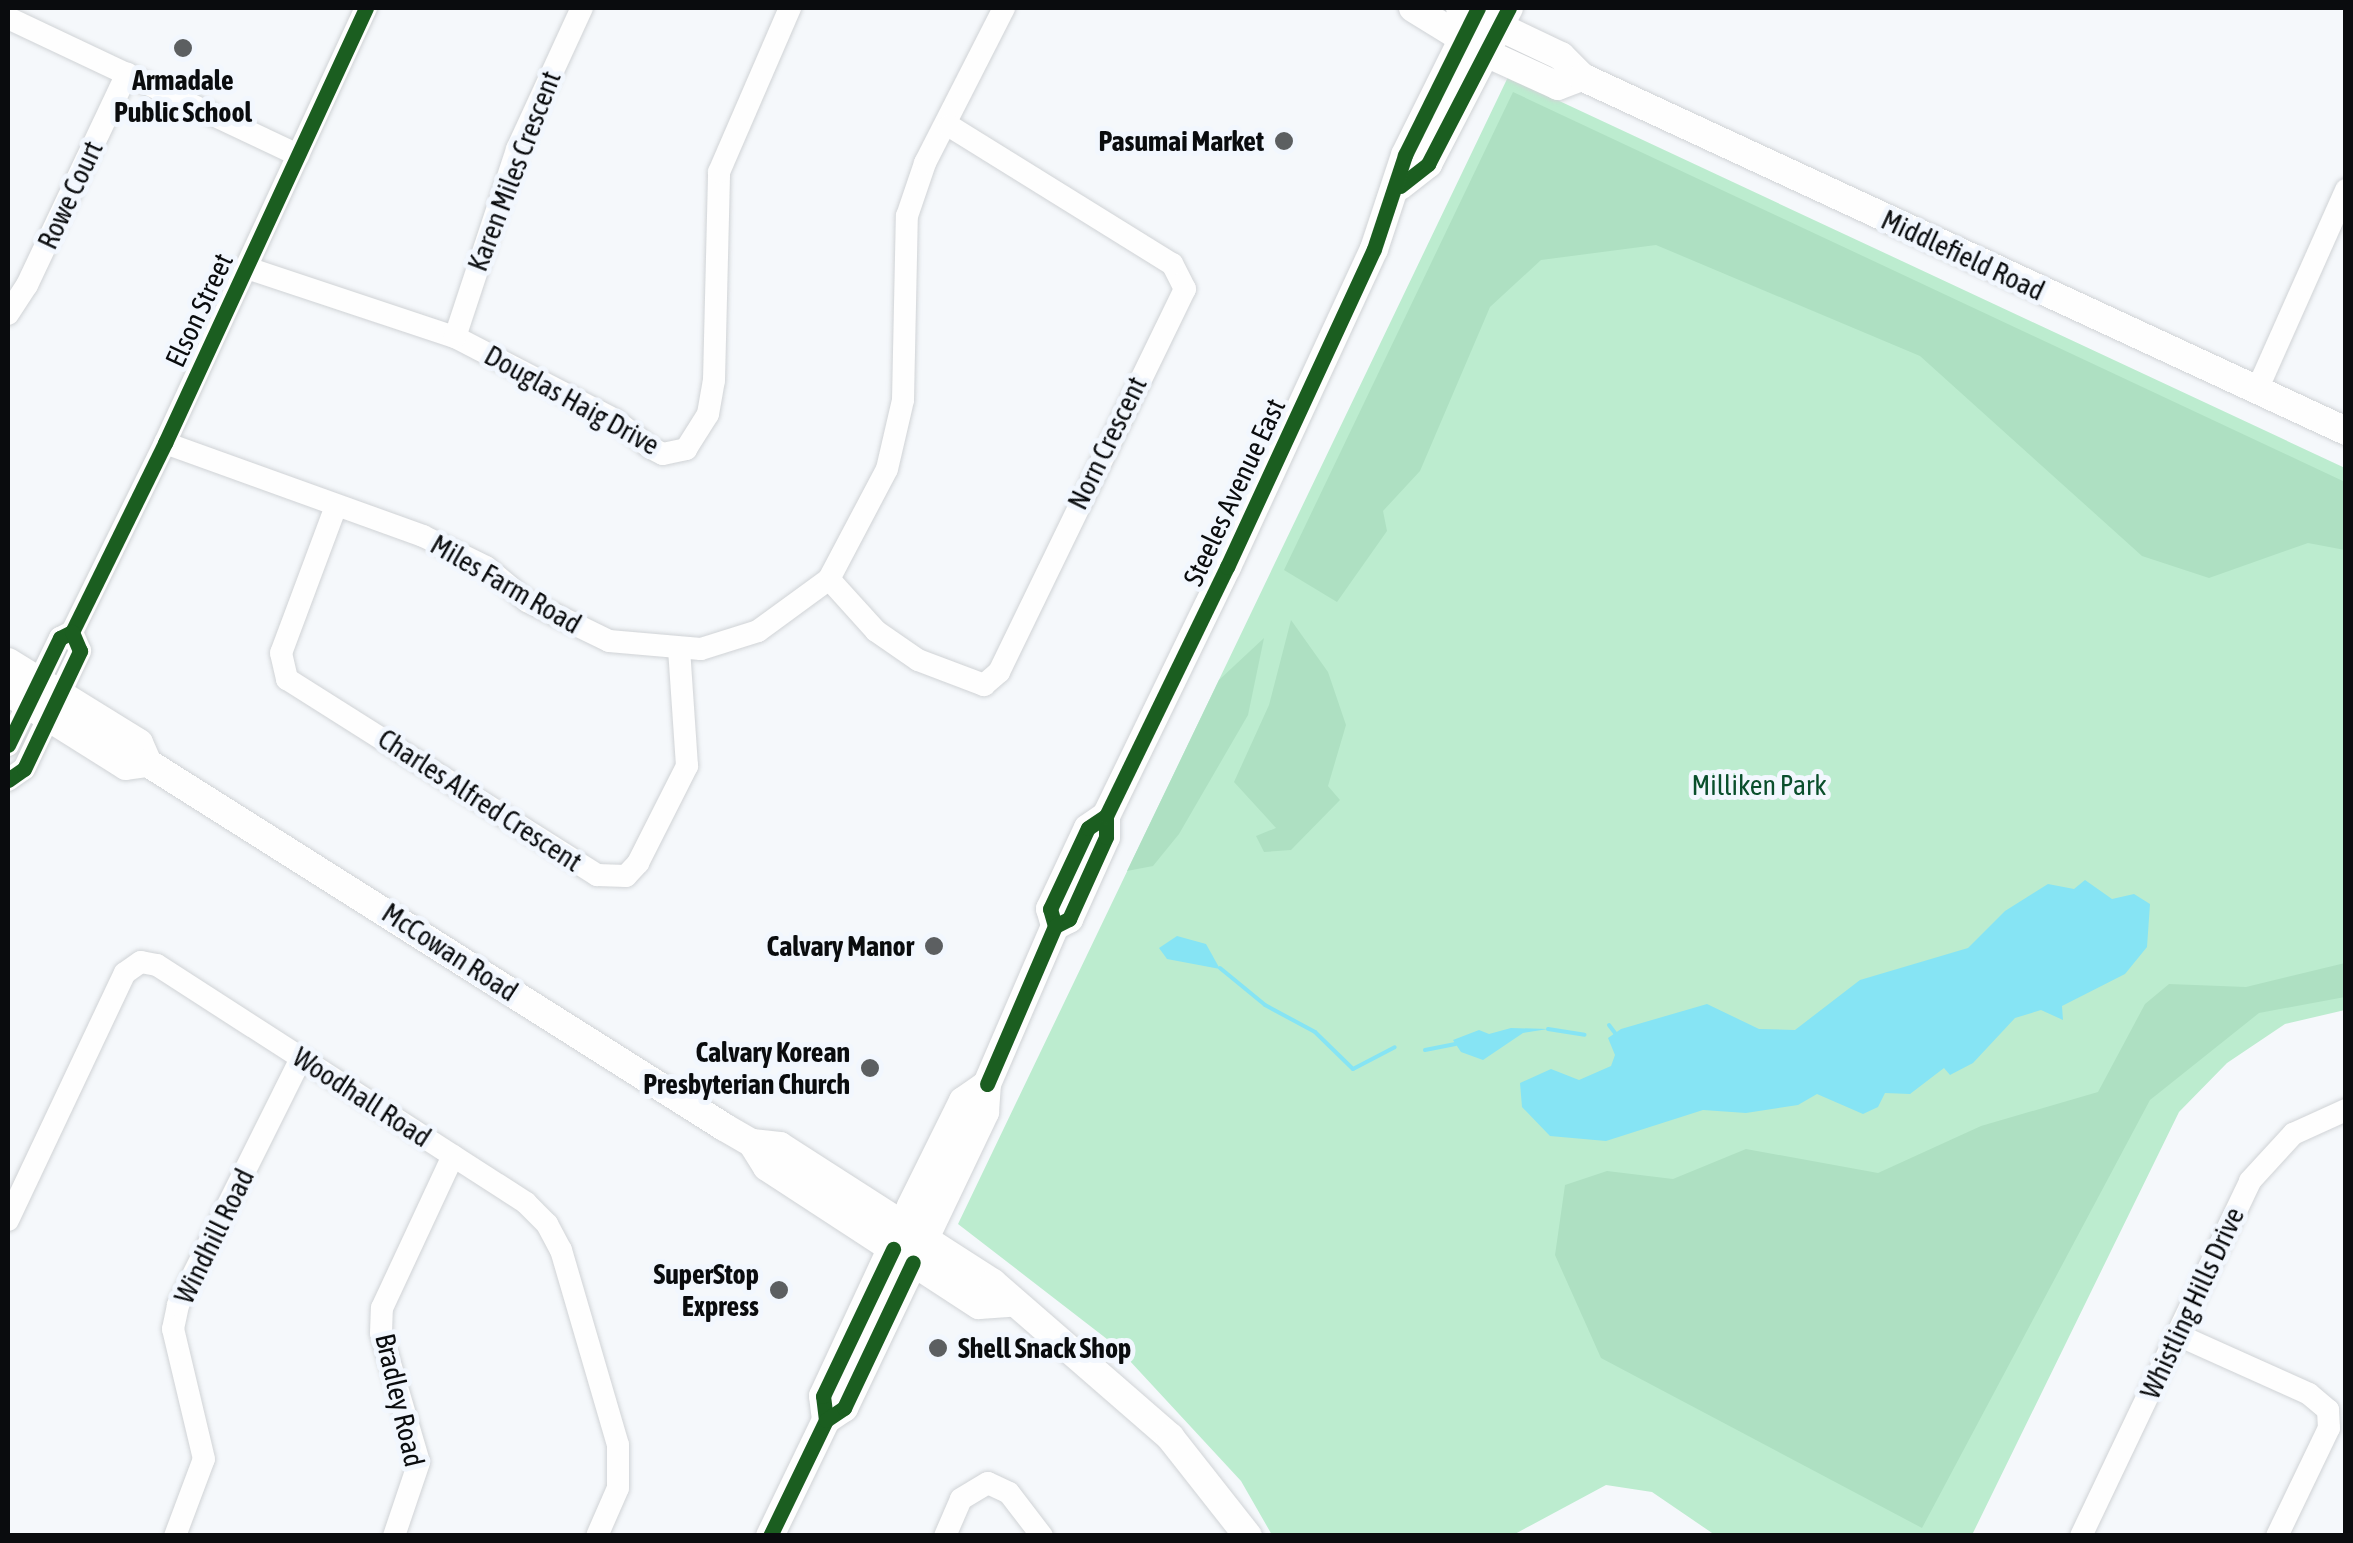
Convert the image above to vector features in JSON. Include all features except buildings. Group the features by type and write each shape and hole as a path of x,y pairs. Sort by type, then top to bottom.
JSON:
{"main road":[{"name":"Middlefield Road","path":"1413,8 1481,22 1562,56 1582,77 2346,431"},
{"name":"Steeles Avenue East","path":"770,1536 826,1420 844,1408 963,1101 987,1084 1056,926 1069,919 1106,837 1106,816 1400,186 1405,155 1481,22"},
{"name":"McCowan Road","path":"8,662 36,698 140,743 148,763 752,1143 766,1167 908,1244 979,1305 1008,1302 1170,1438 1248,1536"}],"street":[{"name":"Elson Street","path":"36,698 80,651 72,632 165,443 366,8"},
{"name":"Karen Miles Crescent","path":"455,337 517,149 582,8"},
{"name":"Douglas Haig Drive","path":"247,268 455,337 615,420 650,448 663,454 686,449 708,414 714,380 719,172 790,8"},
{"name":"Miles Farm Road","path":"165,443 441,545 598,636 627,647 680,649 758,631 829,580 862,527 896,445 905,377 907,216 925,163 949,126 1004,8"},
{"path":"8,18 298,155"},
{"name":"Rowe Court","path":"8,314 28,285 128,73"},
{"name":"Norn Crescent","path":"829,580 876,631 918,660 984,685 1000,672 1185,288 1172,264 949,126"},
{"path":"2257,390 2346,190"},
{"name":"Charles Alfred Crescent","path":"336,506 282,653 286,679 596,874 626,876 638,863 687,766 680,649"},
{"path":"8,745 36,698"},
{"path":"8,780 24,769 36,698"},
{"name":"Woodhall Road","path":"8,1220 132,965 157,965 534,1209 558,1242 620,1455 618,1488 597,1536"},
{"name":"Windhill Road","path":"175,1536 204,1460 173,1329 178,1304 301,1058"},
{"name":"Whistling Hills Drive","path":"2081,1536 2258,1170 2293,1134 2346,1110"},
{"name":"Bradley Road","path":"394,1536 419,1462 381,1334 382,1308 453,1156"},
{"path":"2178,1335 2309,1394 2328,1410 2328,1428 2277,1536"},
{"path":"946,1536 961,1499 988,1483 1009,1493 1042,1536"}],"green space":[{"name":"Milliken Park","path":"1508,77 2345,468 2345,1010 2285,1024 2227,1063 2179,1112 1972,1535 1715,1535 1652,1492 1606,1485 1513,1535 1272,1535 1241,1481 1116,1346 958,1224"},
{"path":"1513,92 2345,482 2345,550 2308,543 2209,578 2142,556 1920,356 1656,245 1541,260 1490,307 1420,471 1383,511 1387,531 1337,602 1284,570"},
{"path":"1291,620 1328,672 1346,725 1328,786 1340,800 1291,850 1264,852 1256,836 1276,828 1234,782 1269,705"},
{"path":"1264,638 1248,715 1179,834 1153,866 1127,871 1219,680"},
{"path":"2345,963 2345,997 2259,1013 2150,1100 1922,1528 1601,1358 1555,1255 1565,1185 1607,1171 1673,1179 1746,1149 1878,1173 1981,1126 2098,1092 2145,1004 2169,984 2246,987"}],"water":[{"path":"2085,880 2112,899 2134,894 2150,904 2147,947 2125,974 2062,1006 2063,1020 2041,1010 2015,1018 1973,1063 1950,1075 1944,1068 1910,1094 1885,1093 1878,1107 1863,1114 1817,1094 1798,1105 1746,1113 1703,1110 1606,1141 1550,1136 1522,1107 1520,1083 1551,1069 1579,1080 1611,1066 1615,1055 1608,1038 1621,1029 1707,1004 1759,1029 1795,1030 1860,980 1968,948 2005,911 2048,884 2074,889"},
{"path":"1177,936 1206,944 1220,969 1167,959 1159,948"},
{"path":"1511,1028 1548,1029 1523,1033 1483,1060 1461,1052 1453,1040 1479,1030 1489,1034"}],"waterway":[{"path":"1220,968 1265,1005 1315,1032 1353,1069 1395,1047"},
{"path":"1609,1025 1615,1033"},
{"path":"1548,1029 1585,1035"},
{"path":"1425,1050 1455,1044"}],"cycle path":[{"path":"8,745 60,638 72,632 165,443 366,8"},
{"path":"987,1084 1055,926 1069,919 1106,837 1106,816 1374,249 1405,155 1478,8"},
{"path":"1400,186 1428,164 1509,8"},
{"path":"8,780 24,769 80,651 72,632"},
{"path":"1055,926 1050,909 1088,828 1106,816"},
{"path":"826,1420 823,1396 893,1249"},
{"path":"770,1536 826,1420 844,1408 913,1262"}],"place":[{"name":"Armadale Public School","path":"183,48"},
{"name":"Pasumai Market","path":"1284,141"},
{"name":"Calvary Manor","path":"934,946"},
{"name":"Calvary Korean Presbyterian Church","path":"870,1068"},
{"name":"SuperStop Express","path":"779,1290"},
{"name":"Shell Snack Shop","path":"938,1348"}]}
